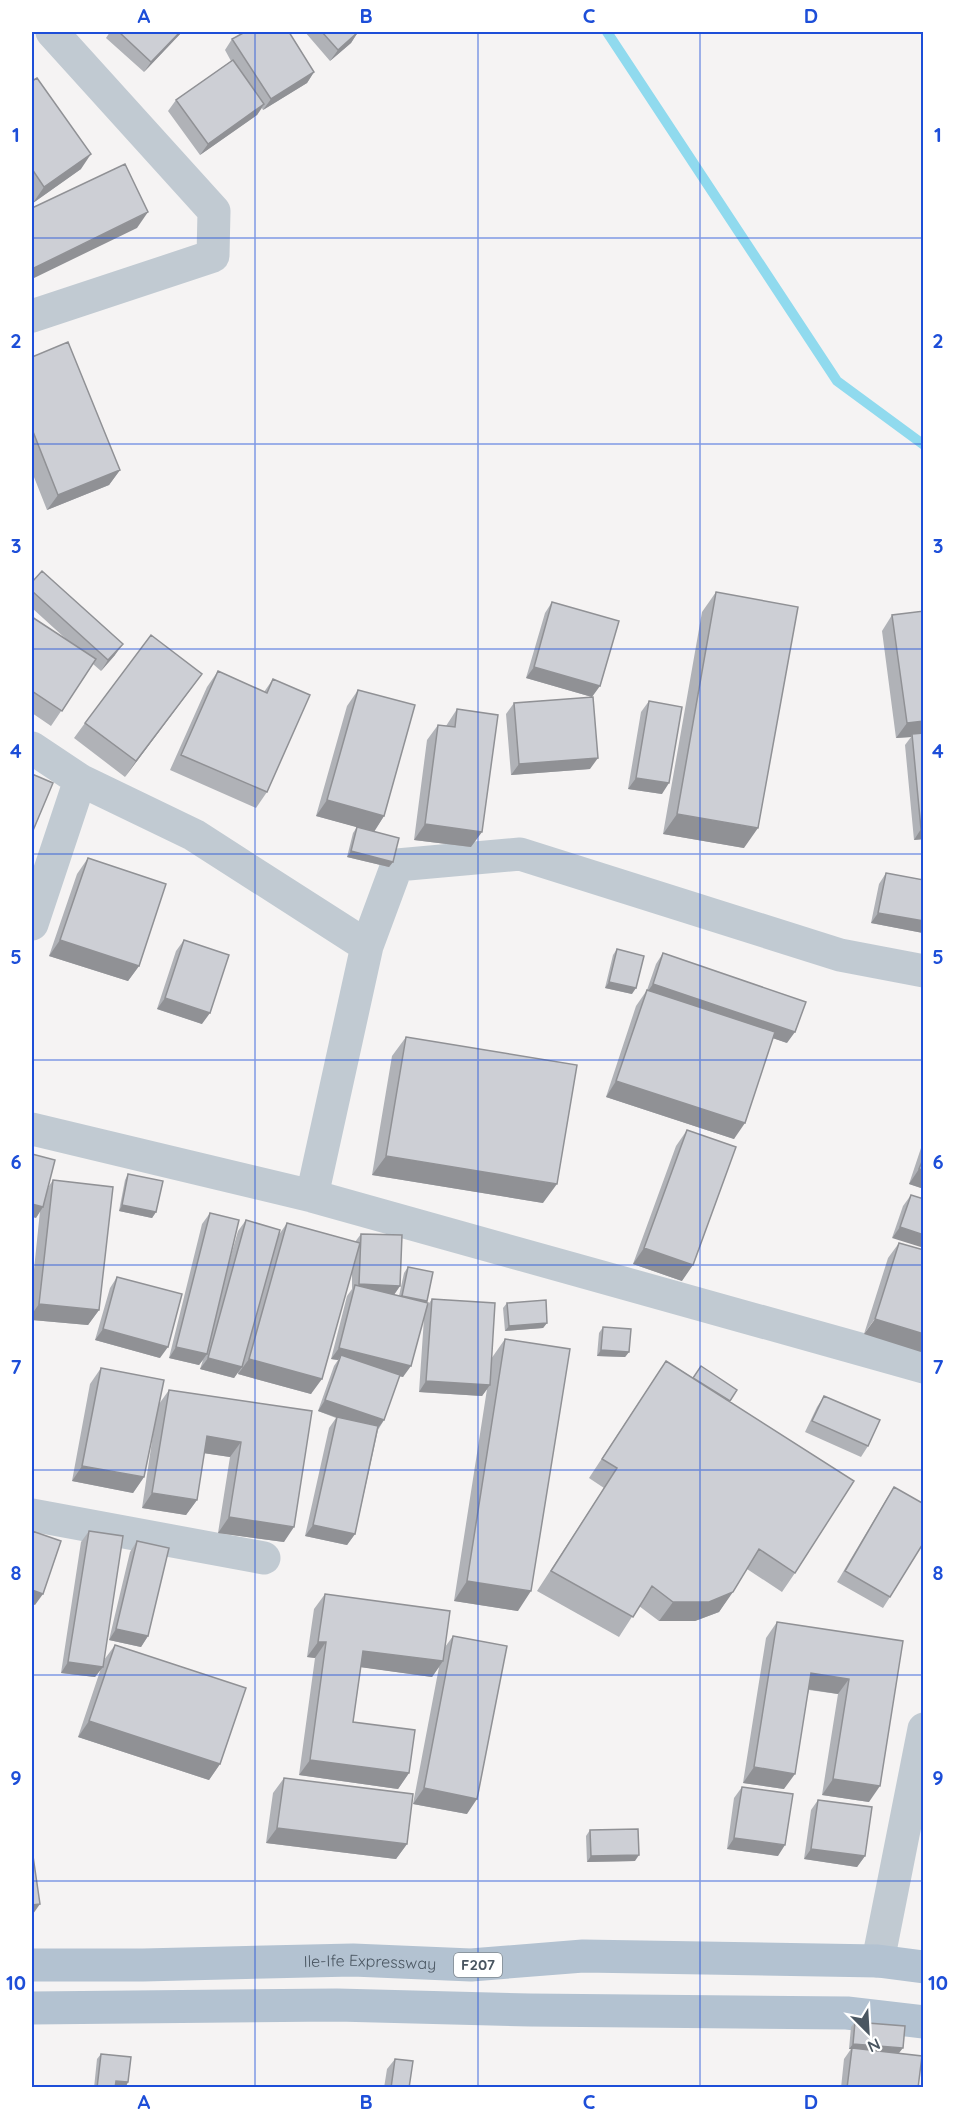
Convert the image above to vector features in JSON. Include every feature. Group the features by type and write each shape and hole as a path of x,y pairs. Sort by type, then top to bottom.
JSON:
{"main road":[{"name":"Ile-Ife Expressway","path":"32,1965 353,1960 471,1965 583,1956 878,1961 924,1967"},
{"path":"32,2008 337,2006 848,2013 924,2022"}],"street":[{"path":"32,38 37,32"},
{"path":"32,316 213,256 214,211 52,32"},
{"path":"32,748 80,780 194,835 367,946"},
{"path":"32,924 80,780"},
{"path":"312,1196 367,946 397,865 520,854 840,955 924,971"},
{"path":"32,1129 312,1196 924,1366"},
{"path":"32,1515 264,1558"},
{"path":"878,1961 924,1729"}],"building":[{"path":"119,32 180,32 151,62"},
{"path":"245,32 289,32 314,72 271,99 232,39"},
{"path":"322,32 358,32 338,50"},
{"path":"233,60 264,104 208,144 176,100"},
{"path":"37,78 91,154 44,187 32,169 32,81"},
{"path":"125,164 148,212 32,269 32,208"},
{"path":"68,342 120,470 58,495 32,429 32,357"},
{"path":"42,571 123,644 108,660 32,591 32,582"},
{"path":"716,592 798,607 758,828 677,814"},
{"path":"552,602 619,621 600,686 534,667"},
{"path":"924,611 924,721 907,723 892,615"},
{"path":"32,617 96,659 62,711 32,691"},
{"path":"151,635 202,674 136,761 85,723"},
{"path":"218,671 267,693 273,679 310,695 267,792 181,755"},
{"path":"358,690 415,705 384,816 327,800"},
{"path":"593,697 598,758 519,764 514,703"},
{"path":"649,701 682,707 669,783 636,778"},
{"path":"457,709 498,715 482,832 425,824 438,725 455,727"},
{"path":"924,733 924,829 921,829 912,734"},
{"path":"32,774 53,783 32,833"},
{"path":"357,827 399,838 393,862 351,851"},
{"path":"88,858 166,884 139,966 60,940"},
{"path":"886,873 924,880 924,921 878,913"},
{"path":"184,940 229,955 210,1013 165,998"},
{"path":"617,949 644,956 636,988 609,982"},
{"path":"663,953 806,1002 795,1032 653,984"},
{"path":"647,990 775,1032 745,1123 616,1081"},
{"path":"406,1037 577,1065 557,1184 386,1156"},
{"path":"687,1130 736,1147 693,1265 644,1248"},
{"path":"32,1154 55,1160 43,1207 32,1204"},
{"path":"924,1157 924,1170 919,1169"},
{"path":"128,1174 163,1181 156,1212 122,1205"},
{"path":"53,1180 113,1187 99,1310 39,1304"},
{"path":"911,1195 924,1199 924,1235 900,1227"},
{"path":"210,1213 239,1220 207,1354 176,1347"},
{"path":"246,1220 280,1230 242,1367 208,1358"},
{"path":"287,1223 360,1243 322,1379 249,1359"},
{"path":"361,1234 402,1235 400,1286 359,1284"},
{"path":"899,1243 924,1250 924,1334 875,1319"},
{"path":"408,1267 433,1272 427,1301 402,1296"},
{"path":"117,1277 182,1294 168,1347 103,1329"},
{"path":"355,1285 428,1303 411,1366 339,1348"},
{"path":"432,1299 495,1303 490,1385 426,1381"},
{"path":"546,1300 547,1323 509,1326 507,1303"},
{"path":"603,1327 631,1329 629,1352 601,1350"},
{"path":"505,1339 570,1349 531,1591 467,1581"},
{"path":"341,1355 400,1375 384,1420 325,1400"},
{"path":"666,1361 854,1481 795,1573 759,1549 733,1592 709,1602 673,1602 652,1586 633,1617 551,1571 617,1468 602,1459"},
{"path":"701,1366 737,1390 730,1401 693,1378"},
{"path":"101,1368 164,1380 144,1477 82,1466"},
{"path":"169,1390 312,1411 294,1527 229,1517 241,1442 207,1436 197,1500 152,1493"},
{"path":"824,1396 880,1420 868,1446 812,1421"},
{"path":"337,1417 378,1426 355,1534 313,1525"},
{"path":"894,1487 924,1504 924,1542 890,1597 845,1571"},
{"path":"32,1531 61,1541 43,1594 32,1590"},
{"path":"89,1531 123,1536 103,1667 68,1662"},
{"path":"137,1541 169,1548 148,1636 116,1629"},
{"path":"325,1594 450,1611 443,1661 363,1651 353,1722 415,1730 409,1773 310,1760 326,1642 318,1642"},
{"path":"777,1622 903,1641 880,1786 833,1779 849,1679 811,1673 795,1774 754,1767"},
{"path":"453,1636 507,1646 477,1799 424,1788"},
{"path":"115,1645 246,1688 220,1764 89,1721"},
{"path":"284,1778 413,1794 407,1844 277,1828"},
{"path":"742,1787 793,1794 785,1845 734,1838"},
{"path":"818,1800 872,1807 865,1856 811,1849"},
{"path":"638,1829 639,1855 591,1856 590,1830"},
{"path":"32,1857 40,1904 32,1905"},
{"path":"855,2022 905,2026 903,2048 853,2044"},
{"path":"852,2048 922,2056 918,2088 847,2088"},
{"path":"101,2054 131,2057 128,2082 116,2081 115,2088 97,2088"},
{"path":"395,2059 413,2061 409,2088 391,2088"}],"waterway":[{"path":"607,32 837,381 924,445"}]}
